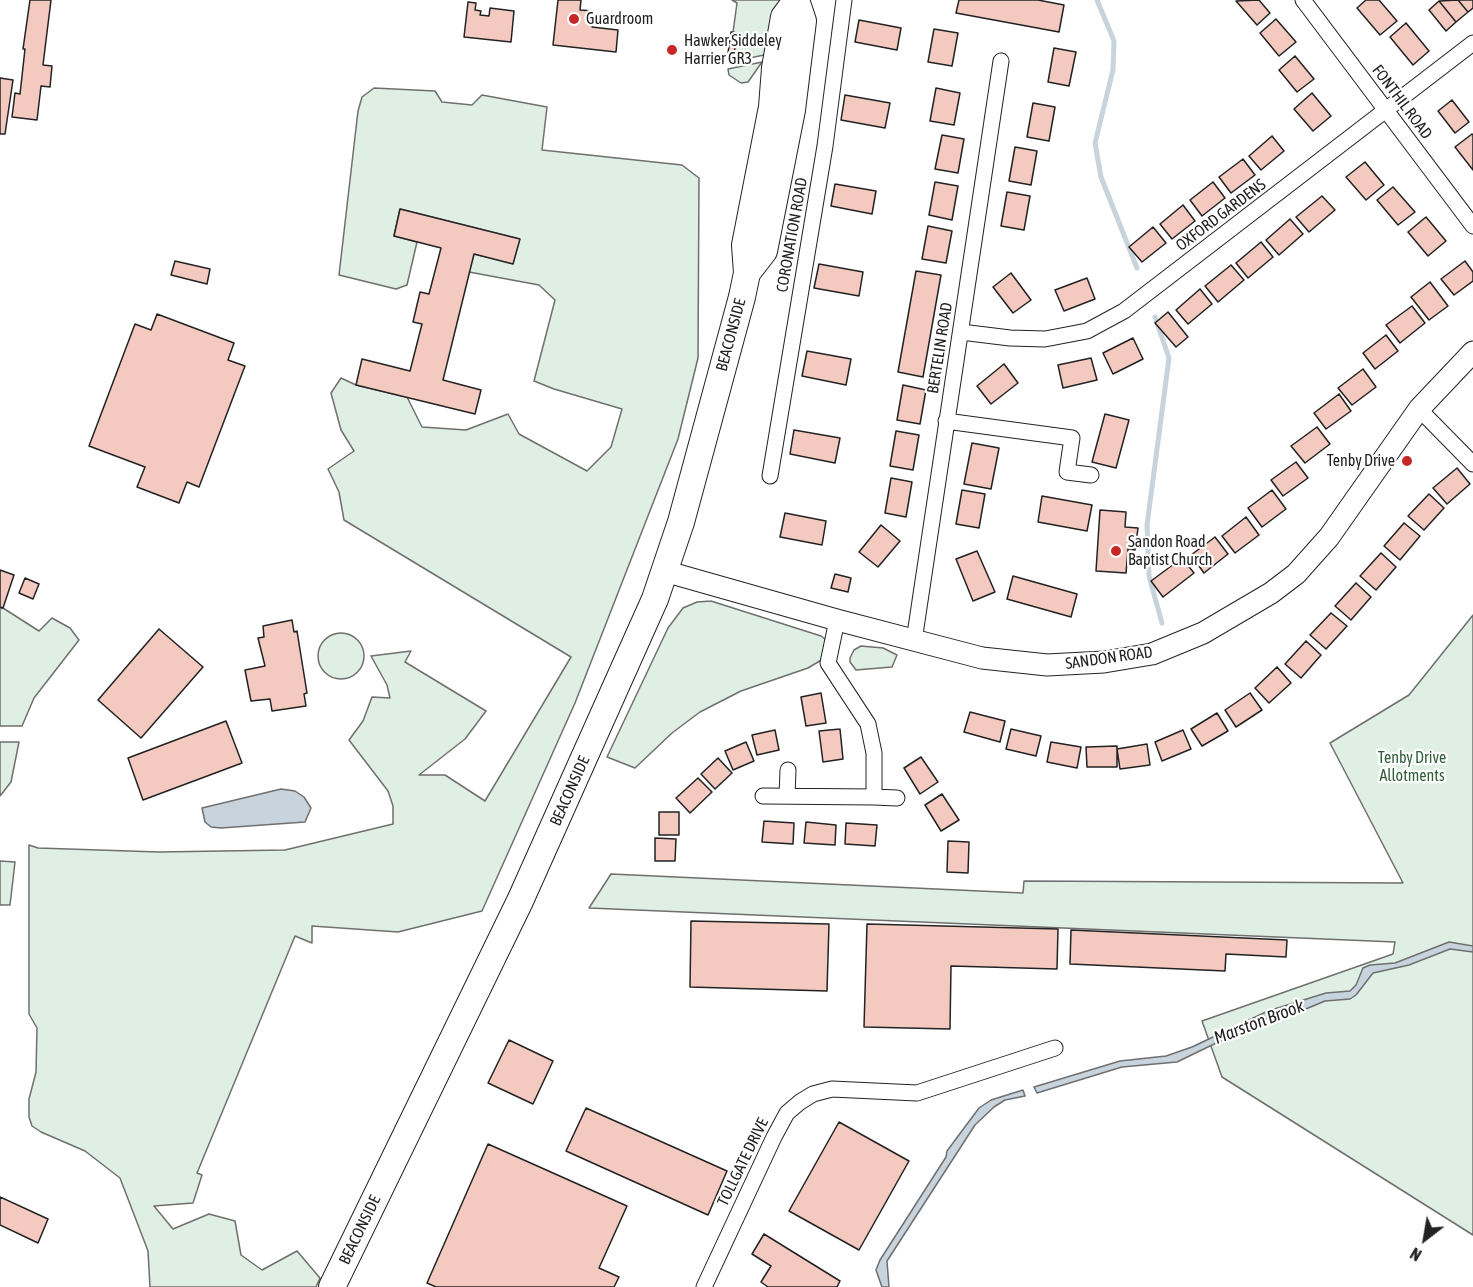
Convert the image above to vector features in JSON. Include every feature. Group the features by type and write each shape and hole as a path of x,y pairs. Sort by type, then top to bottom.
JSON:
{"highway":[{"name":"BEACONSIDE","path":"332,1287 520,901 638,638 664,571 681,522 747,273 764,252 792,110 803,21 796,1"}],"main road":[{"name":"SANDON ROAD","path":"664,571 982,658 1047,665 1104,662 1150,655 1203,633 1271,593 1314,556 1419,409 1473,352"}],"street":[{"name":"CORONATION ROAD","path":"770,476 825,146 844,0"},
{"name":"FONTHIL ROAD","path":"1303,0 1473,226"},
{"name":"OXFORD GARDENS","path":"961,332 1010,338 1045,339 1087,331 1124,311 1387,112 1473,43"},
{"name":"BERTELIN ROAD","path":"914,641 1001,61"},
{"path":"1419,409 1473,464"},
{"path":"946,421 1072,438 1067,472 1091,476"},
{"path":"837,620 828,663 868,724 874,753 874,797"},
{"path":"788,770 788,796"},
{"path":"763,796 897,798"},
{"name":"TOLLGATE DRIVE","path":"704,1287 774,1137 787,1113 800,1102 813,1094 832,1089 917,1093 1055,1048"}],"green space":[{"path":"732,0 781,0 769,54 730,62 730,53 734,53 737,33 733,32 737,3"},
{"path":"762,62 748,82 741,83 729,75 728,69"},
{"path":"374,88 435,91 442,102 472,105 482,95 547,107 542,150 682,165 699,178 698,358 678,439 575,703 482,911 398,932 312,926 312,943 295,936 197,1173 202,1175 193,1203 154,1206 173,1229 209,1214 235,1221 241,1255 262,1270 297,1251 320,1278 316,1287 150,1287 148,1251 120,1178 85,1151 32,1126 29,1117 29,1099 36,1072 37,1028 29,1014 29,845 38,848 159,852 285,850 393,824 393,806 388,791 349,740 363,721 372,697 390,698 387,685 371,656 411,651 405,662 486,711 465,739 419,775 445,775 485,801 571,657 344,520 339,492 328,469 354,451 341,430 331,393 341,378 356,385 407,397 422,427 466,430 508,414 519,434 587,471 611,447 622,409 534,381 555,300 539,285 469,272 474,254 513,263 519,239 400,209 394,236 417,242 407,285 396,289 339,275 358,111 362,97"},
{"path":"711,601 821,636 825,639 823,659 808,668 741,691 700,712 672,733 635,768 607,757 668,628 683,608 697,602"},
{"path":"3,608 39,631 52,618 70,628 79,640 34,698 22,726 0,726 0,609"},
{"name":"Tenby Drive Allotments","path":"1473,615 1473,1235 1222,1077 1202,1021 1393,954 1395,942 589,908 611,874 1023,893 1024,881 1403,883 1330,743 1409,695"},
{"path":"346,633 358,639 363,647 363,665 358,673 350,678 336,679 328,676 321,669 318,651 321,643 328,636"},
{"path":"861,646 883,648 897,655 892,667 856,670 850,658 854,650"},
{"path":"0,742 19,742 11,782 0,796"},
{"path":"0,861 15,862 10,905 0,905"}],"water":[{"path":"281,789 295,791 304,797 311,808 305,822 221,828 211,827 205,822 202,808"},
{"name":"Marston Brook","path":"1449,942 1473,946 1473,952 1450,949 1409,965 1373,973 1356,995 1350,999 1325,1001 1301,1011 1270,1017 1177,1062 1122,1067 1037,1093 1034,1087 1120,1061 1166,1056 1192,1047 1268,1011 1326,993 1350,991 1356,985 1363,968 1370,965 1395,963"},
{"path":"1023,1090 1025,1096 1005,1100 975,1125 887,1261 889,1287 882,1287 876,1270 880,1260 946,1157 947,1151 979,1108 991,1100"}],"building":[{"path":"30,0 51,0 43,65 52,66 50,87 41,86 37,120 12,117 15,93 20,94"},
{"name":"Guardroom","path":"558,0 581,0 580,10 593,11 592,27 618,30 616,52 553,45"},
{"path":"959,0 1038,0 1064,5 1059,32 956,13"},
{"path":"1259,0 1270,13 1257,25 1236,1"},
{"path":"1366,0 1379,0 1397,21 1380,35 1357,8"},
{"path":"1458,0 1473,0 1473,8 1468,12"},
{"path":"1458,0 1468,12 1456,22 1439,1"},
{"path":"1439,1 1456,22 1446,31 1429,10"},
{"path":"468,2 476,3 475,10 481,11 480,15 489,16 490,8 514,11 511,42 464,37"},
{"path":"1276,19 1296,42 1279,56 1260,33"},
{"path":"859,20 901,28 897,50 855,42"},
{"path":"1406,23 1429,51 1413,65 1390,37"},
{"path":"934,29 958,33 952,66 928,62"},
{"path":"731,32 737,33 734,53 728,53"},
{"path":"1054,48 1076,52 1069,86 1048,82"},
{"path":"1295,56 1314,79 1297,92 1279,70"},
{"path":"0,78 13,80 5,134 0,134"},
{"path":"936,88 960,93 954,125 930,121"},
{"path":"1312,93 1331,116 1313,131 1294,109"},
{"path":"845,95 890,103 885,128 841,120"},
{"path":"1452,100 1469,122 1455,133 1438,111"},
{"path":"1033,103 1055,107 1049,141 1027,137"},
{"path":"942,135 964,139 958,173 935,169"},
{"path":"1473,135 1473,170 1455,147"},
{"path":"1272,136 1284,151 1261,170 1249,156"},
{"path":"1015,147 1037,151 1031,185 1009,181"},
{"path":"1243,159 1255,175 1231,193 1219,177"},
{"path":"1365,162 1384,185 1366,200 1346,177"},
{"path":"935,182 958,186 952,220 929,215"},
{"path":"1213,182 1225,198 1202,216 1190,200"},
{"path":"835,184 876,191 872,214 831,206"},
{"path":"1393,187 1415,212 1398,225 1377,200"},
{"path":"1007,192 1030,196 1024,230 1001,226"},
{"path":"1322,196 1335,210 1309,232 1296,217"},
{"path":"1183,205 1195,221 1172,239 1160,224"},
{"path":"400,209 520,239 513,264 474,254 443,380 481,390 475,414 356,385 362,359 410,371 422,324 413,322 420,292 429,294 441,248 394,236"},
{"path":"1426,217 1446,241 1428,256 1408,232"},
{"path":"1290,219 1303,234 1279,255 1266,240"},
{"path":"928,226 952,231 946,263 922,259"},
{"path":"1153,227 1166,243 1142,262 1129,247"},
{"path":"1261,242 1273,257 1248,278 1236,263"},
{"path":"175,261 210,269 207,284 171,275"},
{"path":"1465,261 1473,272 1473,281 1454,295 1441,279"},
{"path":"819,264 863,272 859,296 814,288"},
{"path":"1231,265 1244,280 1218,302 1205,286"},
{"path":"916,271 941,275 923,377 898,372"},
{"path":"1011,273 1031,300 1013,313 993,287"},
{"path":"1087,278 1095,299 1064,311 1055,290"},
{"path":"1430,282 1448,306 1429,320 1411,297"},
{"path":"1200,289 1212,304 1188,324 1176,310"},
{"path":"1412,306 1425,323 1400,343 1386,325"},
{"path":"1168,312 1188,337 1176,347 1155,323"},
{"path":"157,314 234,343 228,360 245,366 199,487 187,482 179,503 137,487 145,467 89,446 135,324 151,330"},
{"path":"1386,335 1398,351 1375,369 1363,353"},
{"path":"1133,338 1143,359 1113,374 1103,353"},
{"path":"807,351 851,359 846,385 802,376"},
{"path":"1091,358 1097,380 1063,388 1058,365"},
{"path":"1004,364 1018,383 991,404 977,386"},
{"path":"1363,369 1376,387 1352,405 1338,388"},
{"path":"903,385 926,390 920,424 897,420"},
{"path":"1339,394 1351,411 1326,429 1314,413"},
{"path":"1105,414 1129,420 1116,468 1092,462"},
{"path":"1317,427 1330,444 1305,463 1291,446"},
{"path":"794,430 840,438 835,463 790,454"},
{"path":"896,431 919,435 913,470 890,466"},
{"path":"972,443 999,448 991,489 964,484"},
{"path":"1296,462 1308,478 1283,496 1271,480"},
{"path":"1457,468 1470,484 1447,504 1433,488"},
{"path":"891,478 912,482 906,517 885,513"},
{"path":"962,490 985,494 979,528 956,524"},
{"path":"1272,490 1286,509 1262,527 1248,508"},
{"path":"1429,494 1444,508 1424,530 1408,516"},
{"path":"1042,496 1092,505 1087,531 1038,522"},
{"path":"1100,510 1126,512 1125,527 1138,528 1135,550 1128,549 1126,573 1096,571"},
{"path":"785,513 826,521 822,545 780,537"},
{"path":"1246,517 1259,535 1235,553 1222,536"},
{"path":"1404,523 1420,536 1400,560 1384,546"},
{"path":"881,525 900,541 878,567 859,552"},
{"path":"1215,537 1228,554 1204,573 1191,555"},
{"path":"977,551 995,592 973,601 956,559"},
{"path":"1381,553 1396,567 1376,590 1360,576"},
{"path":"1182,558 1194,573 1163,597 1151,581"},
{"path":"0,570 14,575 3,608 0,607"},
{"path":"835,574 851,578 848,592 831,588"},
{"path":"1013,576 1077,594 1071,617 1007,599"},
{"path":"25,578 39,584 33,599 19,593"},
{"path":"1356,583 1371,597 1351,620 1335,606"},
{"path":"1331,613 1347,626 1326,649 1310,635"},
{"path":"292,620 294,632 297,631 307,693 304,694 306,706 272,711 270,699 251,701 245,670 265,666 258,638 264,637 263,626"},
{"path":"159,629 203,667 141,738 98,700"},
{"path":"1306,641 1321,655 1301,678 1285,664"},
{"path":"1277,667 1291,683 1269,703 1255,688"},
{"path":"821,693 826,723 806,726 801,697"},
{"path":"1250,693 1262,710 1236,727 1225,710"},
{"path":"970,712 1005,721 1000,742 964,732"},
{"path":"1217,713 1228,731 1202,746 1191,729"},
{"path":"226,721 242,763 143,800 128,758"},
{"path":"840,729 843,759 823,762 819,731"},
{"path":"1011,729 1041,736 1036,756 1006,749"},
{"path":"775,730 779,750 757,755 752,735"},
{"path":"1183,730 1191,749 1162,761 1155,742"},
{"path":"746,742 754,761 733,770 725,751"},
{"path":"1051,742 1081,747 1077,768 1047,762"},
{"path":"1147,744 1150,765 1120,769 1117,749"},
{"path":"1117,746 1117,767 1087,767 1086,747"},
{"path":"921,757 938,782 920,794 904,768"},
{"path":"718,758 732,773 715,789 701,774"},
{"path":"698,778 712,792 690,813 676,798"},
{"path":"942,794 959,820 941,831 925,805"},
{"path":"659,812 679,812 679,835 659,835"},
{"path":"764,821 794,823 793,844 762,842"},
{"path":"806,822 836,825 835,845 804,843"},
{"path":"846,823 877,825 875,846 845,844"},
{"path":"655,838 676,839 675,861 655,861"},
{"path":"948,841 969,842 968,873 947,872"},
{"path":"691,921 829,924 827,991 690,987"},
{"path":"867,924 1058,929 1057,969 951,966 950,1029 864,1027"},
{"path":"1071,930 1287,940 1286,957 1226,954 1225,971 1070,964"},
{"path":"509,1040 553,1061 533,1104 488,1083"},
{"path":"586,1108 727,1171 708,1215 566,1151"},
{"path":"839,1122 909,1161 859,1250 789,1211"},
{"path":"488,1144 627,1206 599,1268 619,1277 614,1287 436,1287 427,1283"},
{"path":"0,1197 48,1219 38,1243 0,1225"},
{"path":"764,1234 840,1281 837,1287 768,1287 761,1282 771,1266 752,1254"}],"waterway":[{"path":"1097,0 1114,41 1113,70 1095,143 1101,177 1137,268"},
{"path":"1155,317 1169,358 1147,525 1149,576 1162,623"}],"place":[{"name":"Guardroom","path":"574,19"},
{"name":"Hawker Siddeley Harrier GR3","path":"672,50"},
{"name":"Tenby Drive","path":"1407,461"},
{"name":"Sandon Road Baptist Church","path":"1116,551"}]}
